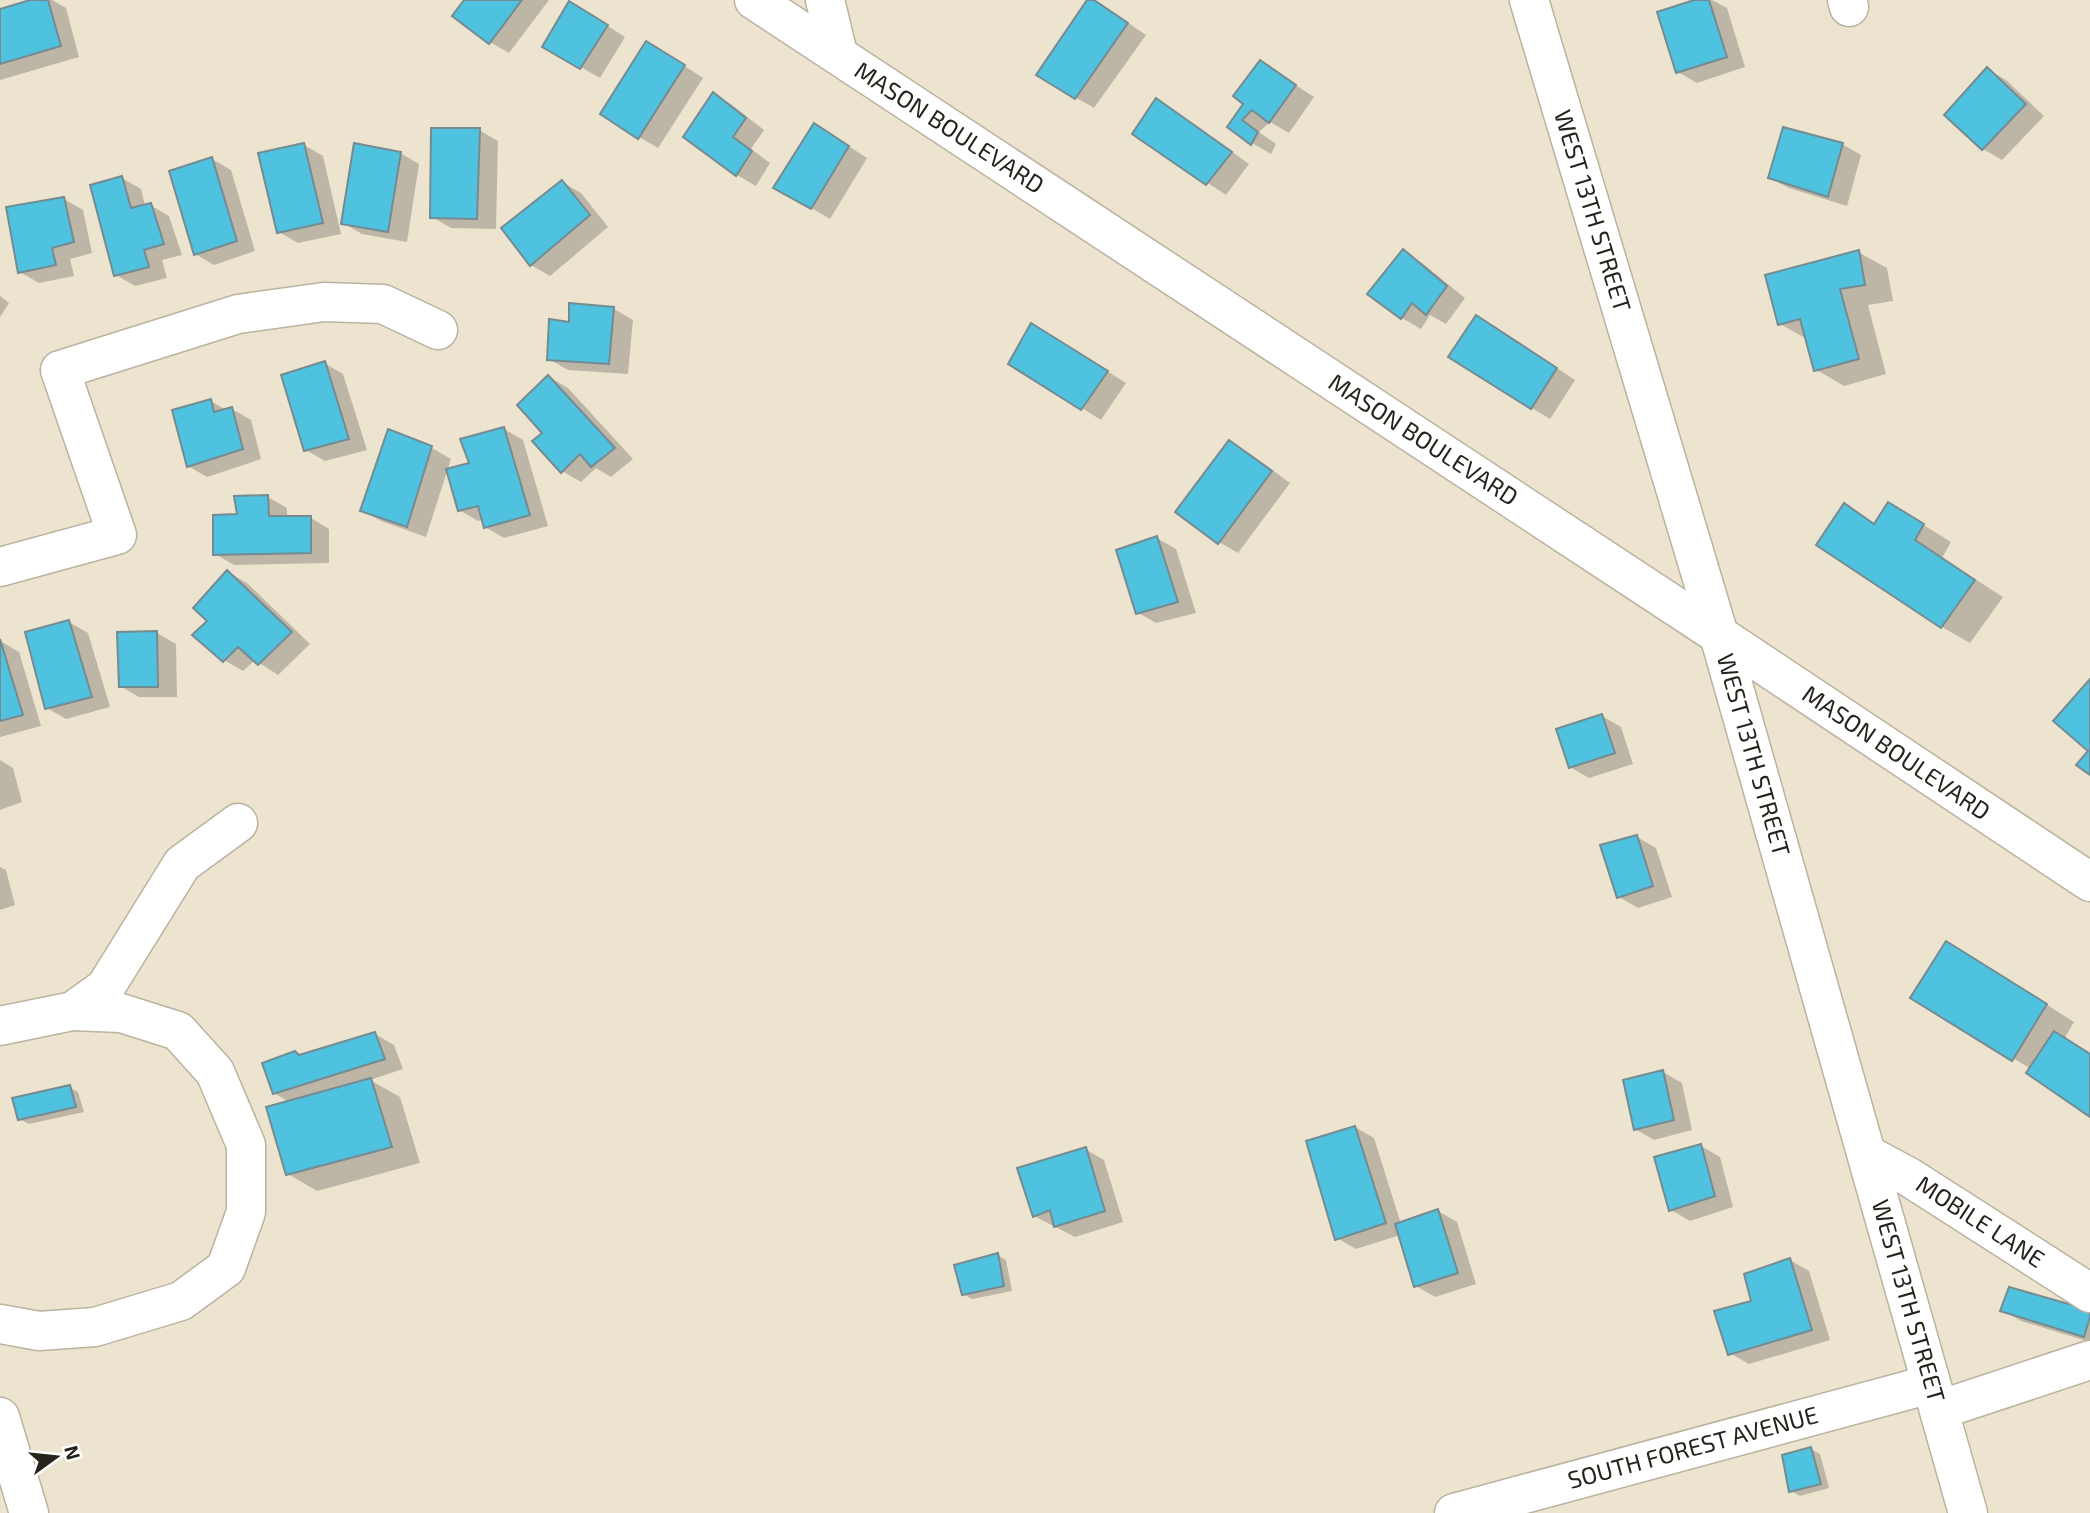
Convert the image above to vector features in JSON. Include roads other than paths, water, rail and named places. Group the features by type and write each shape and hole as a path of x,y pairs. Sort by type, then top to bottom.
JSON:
{"street":[{"name":"MASON BOULEVARD","path":"754,0 2090,882"},
{"path":"825,0 838,54"},
{"name":"WEST 13TH STREET","path":"1529,0 1719,635 1968,1513"},
{"path":"0,567 117,535 60,370 238,314 324,302 383,304 438,330"},
{"path":"73,1011 105,988 182,864 237,823"},
{"path":"0,1026 73,1011 121,1013 178,1031 215,1072 246,1144 246,1212 226,1268 181,1301 95,1327 39,1331 0,1324"},
{"name":"MOBILE LANE","path":"1868,1155 1909,1177 2090,1293"},
{"name":"SOUTH FOREST AVENUE","path":"1454,1513 2090,1360"},
{"path":"0,1416 29,1513"}]}
